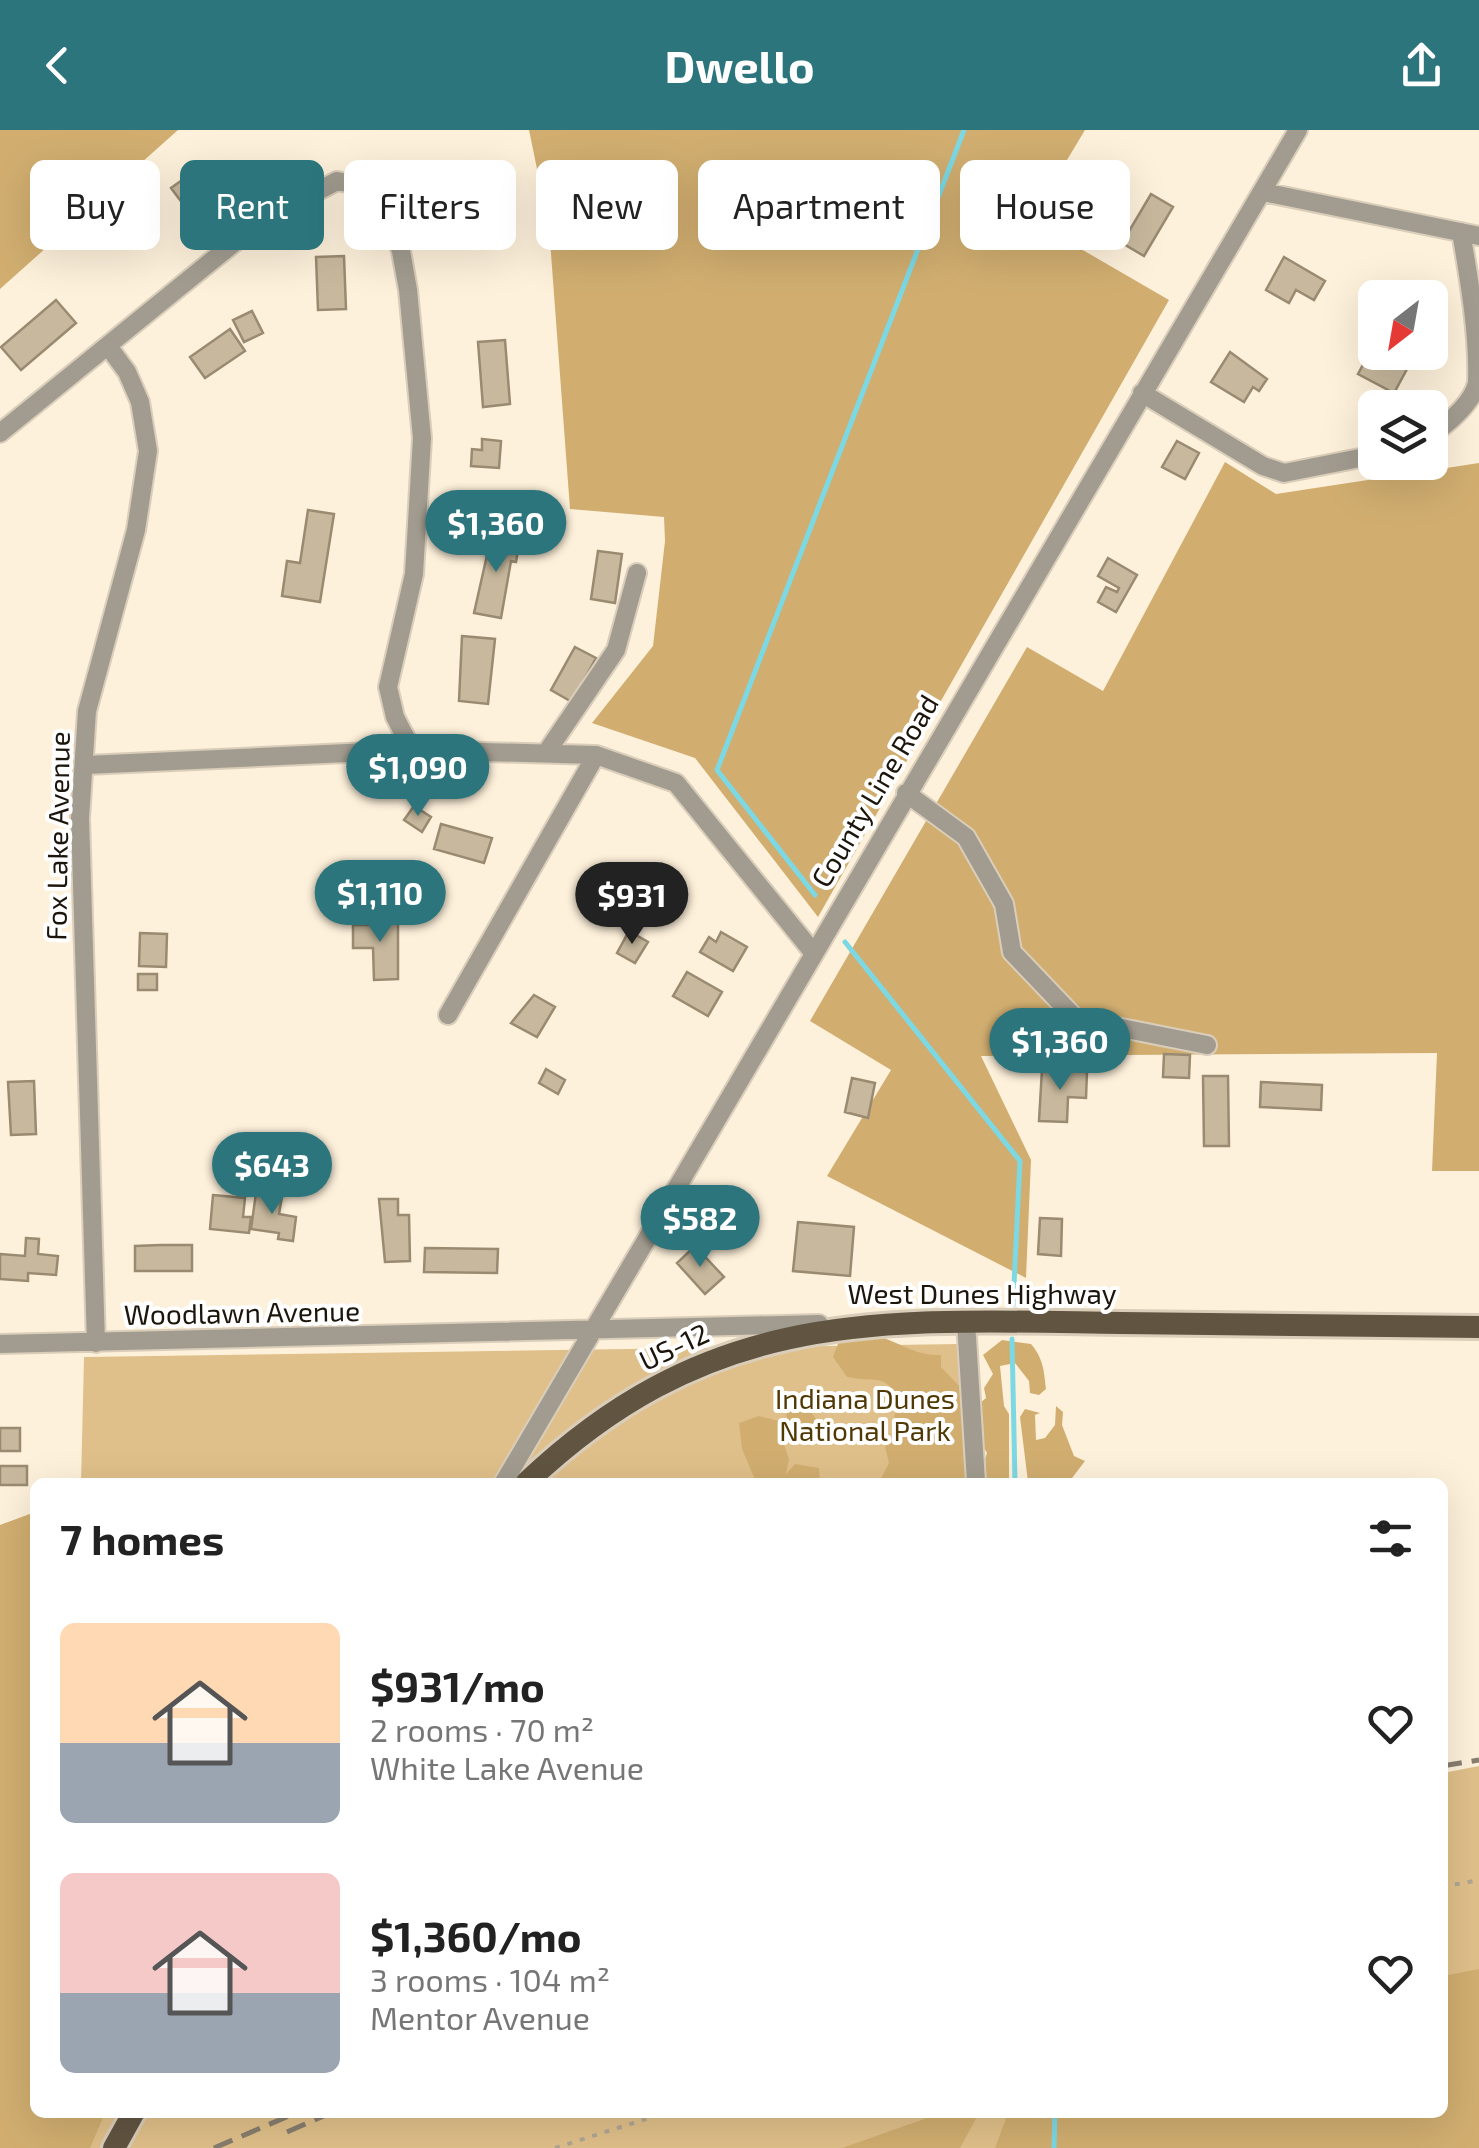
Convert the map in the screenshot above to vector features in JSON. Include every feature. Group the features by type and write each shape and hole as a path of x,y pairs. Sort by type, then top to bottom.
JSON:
{"main road":[{"name":"West Dunes Highway","path":"872,1323 1479,1327"},
{"name":"US-12","path":"531,1478 628,1403 694,1369 779,1339 872,1323"},
{"path":"114,2148 131,2118"}],"street":[{"name":"County Line Road","path":"506,1478 812,951 1298,130"},
{"path":"0,433 226,246 317,190 336,181 353,183 384,202 402,251 422,438 414,574 388,687 412,750"},
{"path":"1264,192 1470,234 1477,384 1466,404 1448,420"},
{"name":"Fox Lake Avenue","path":"96,1343 80,818 87,711 136,530 148,451 140,402 128,372 108,346"},
{"path":"1142,394 1263,466 1284,473 1358,459"},
{"path":"546,754 616,650 637,574"},
{"path":"86,764 412,750 596,754 676,783 812,951"},
{"path":"448,1015 596,754"},
{"path":"906,793 966,837 1004,904 1012,952 1076,1019 1207,1045"},
{"path":"966,1322 976,1478"},
{"name":"West Dunes Highway","path":"484,1334 872,1323"},
{"name":"Woodlawn Avenue","path":"0,1344 484,1334"}],"path":[{"path":"1448,1885 1479,1880"},
{"path":"555,2148 649,2118"}],"green space":[{"name":"Indiana Dunes National Park","path":"958,1344 967,1478 81,1478 84,1357"},
{"path":"0,1660 30,2047 30,2118 1448,2118 1448,1772 1479,1766 1479,2148 0,2148"}],"shaded area":[{"path":"0,130 178,130 144,160 30,160 30,250 44,250 0,289"},
{"path":"529,130 1085,130 1067,160 960,160 960,250 1083,250 1169,300 818,917 695,758 592,723 653,646 665,541 664,517 570,509 551,250 678,250 678,160 536,160 536,164"},
{"path":"1225,462 1276,494 1368,480 1448,480 1448,468 1479,463 1479,1171 1432,1171 1437,1053 981,1056 1031,1160 1026,1278 827,1176 891,1070 810,1021 1027,647 1103,691"},
{"path":"866,1334 920,1353 941,1355 941,1367 966,1393 982,1468 987,1453 981,1443 979,1404 986,1398 984,1388 993,1374 983,1355 1002,1340 1031,1344 1044,1376 1046,1389 1039,1395 1030,1393 1029,1381 1015,1363 1000,1366 1004,1406 1009,1414 1009,1478 881,1478 889,1463 885,1447 898,1432 894,1416 900,1405 886,1383 847,1377 833,1357 839,1341"},
{"path":"786,1401 812,1412 822,1439 797,1437 779,1430 789,1459 786,1474 795,1464 819,1468 820,1478 754,1478 742,1449 739,1423 759,1416 787,1423"},
{"path":"1056,1406 1063,1412 1062,1425 1074,1456 1085,1461 1072,1478 1028,1478 1020,1417 1025,1409 1040,1413 1035,1415 1036,1440 1045,1438 1055,1425"},
{"path":"30,1514 30,2118 103,2118 90,2148 0,2148 0,1525"},
{"path":"1479,1969 1479,2148 995,2148 1006,2118 1448,2118 1448,1975"},
{"path":"927,2118 976,2118 960,2148 842,2148"}],"building":[{"path":"180,182 180,200 171,188"},
{"path":"1151,194 1173,207 1144,256 1130,248 1130,229"},
{"path":"344,256 346,309 318,310 316,257"},
{"path":"1284,257 1325,281 1314,300 1296,290 1289,303 1266,290"},
{"path":"56,300 76,323 21,370 1,347"},
{"path":"252,311 263,333 244,342 233,320"},
{"path":"230,329 245,351 205,378 190,357"},
{"path":"505,340 510,404 483,407 478,342"},
{"path":"1230,352 1267,379 1259,391 1253,387 1244,402 1211,382"},
{"path":"1360,370 1406,370 1396,390 1358,374"},
{"path":"482,439 501,441 499,468 471,466 472,449 482,450"},
{"path":"1177,441 1199,453 1185,479 1162,467"},
{"path":"308,510 334,514 320,602 282,596 287,561 300,563"},
{"path":"492,533 520,538 516,562 511,561 501,618 474,613"},
{"path":"598,551 622,554 615,603 591,599"},
{"path":"1108,558 1137,575 1116,612 1098,602 1106,587 1117,592 1119,588 1098,576"},
{"path":"462,636 495,639 488,704 459,701"},
{"path":"575,647 596,658 572,702 551,690"},
{"path":"414,806 431,817 422,832 404,820"},
{"path":"441,824 492,838 484,863 434,849"},
{"path":"398,916 398,979 374,980 373,948 353,948 353,925 373,925 373,917"},
{"path":"629,931 648,942 635,963 617,953"},
{"path":"721,932 747,947 733,971 700,952 709,937 716,942"},
{"path":"140,933 167,934 166,967 139,966"},
{"path":"687,972 722,992 708,1016 673,996"},
{"path":"138,974 157,974 157,990 138,990"},
{"path":"534,995 555,1007 537,1037 511,1023"},
{"path":"1164,1054 1190,1055 1189,1078 1163,1077"},
{"path":"546,1069 565,1080 558,1094 539,1083"},
{"path":"1042,1069 1087,1072 1086,1098 1068,1097 1067,1122 1039,1121"},
{"path":"1203,1076 1228,1076 1229,1146 1204,1146"},
{"path":"852,1078 875,1083 868,1118 845,1112"},
{"path":"34,1081 36,1134 11,1135 8,1082"},
{"path":"1261,1082 1322,1085 1321,1110 1260,1107"},
{"path":"256,1193 282,1197 279,1214 296,1217 293,1241 278,1239 279,1233 251,1229"},
{"path":"213,1195 245,1198 243,1217 251,1217 249,1233 210,1229"},
{"path":"379,1199 398,1199 398,1215 409,1215 410,1261 385,1262"},
{"path":"1040,1218 1062,1219 1061,1256 1038,1254"},
{"path":"798,1222 854,1227 850,1276 793,1271"},
{"path":"26,1238 39,1239 38,1254 58,1256 56,1275 28,1273 28,1281 0,1279 0,1254 25,1256"},
{"path":"192,1245 192,1271 135,1271 135,1246"},
{"path":"695,1246 724,1277 705,1294 677,1263"},
{"path":"425,1248 498,1249 497,1273 424,1272"},
{"path":"0,1428 20,1428 20,1451 0,1451"},
{"path":"0,1466 27,1466 27,1485 0,1485"}],"waterway":[{"path":"815,895 717,770 964,130"},
{"path":"845,942 1020,1161 1013,1305"},
{"path":"1012,1339 1015,1478"},
{"path":"1054,2148 1055,2118"}],"railway":[{"path":"1448,1765 1479,1760"},
{"path":"214,2148 284,2118"},
{"path":"287,2132 319,2118"}]}
